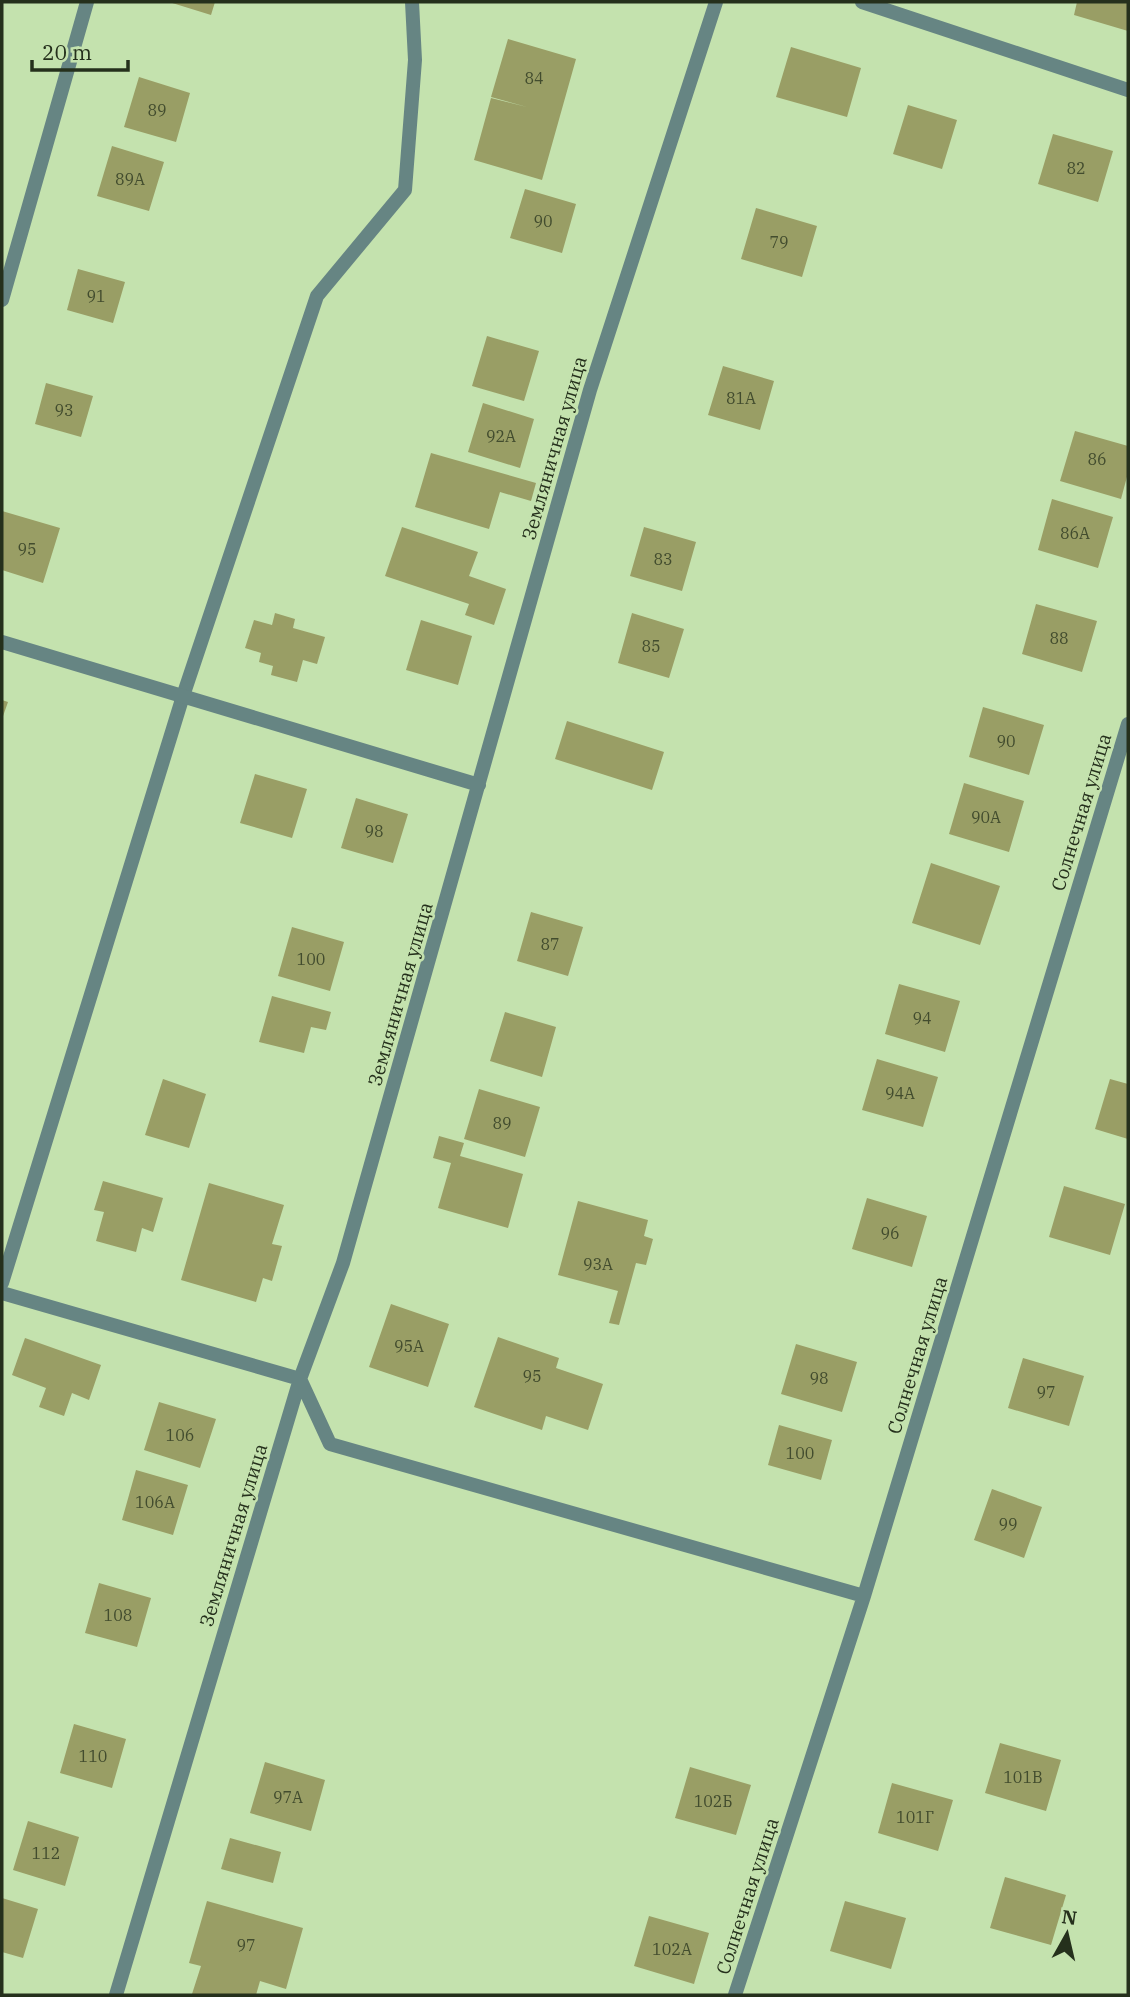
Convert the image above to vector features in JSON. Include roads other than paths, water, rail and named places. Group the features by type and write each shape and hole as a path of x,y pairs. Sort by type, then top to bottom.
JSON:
{"street":[{"path":"2,300 88,2"},
{"path":"2,1283 183,696 317,296 405,190 415,60 412,2"},
{"name":"Земляничная улица","path":"116,1995 300,1379 343,1263 590,390 716,2"},
{"path":"862,2 1128,90"},
{"path":"2,642 479,785"},
{"name":"Солнечная улица","path":"735,1995 864,1596 1128,724"},
{"path":"2,1293 300,1379 330,1444 864,1596"}]}
